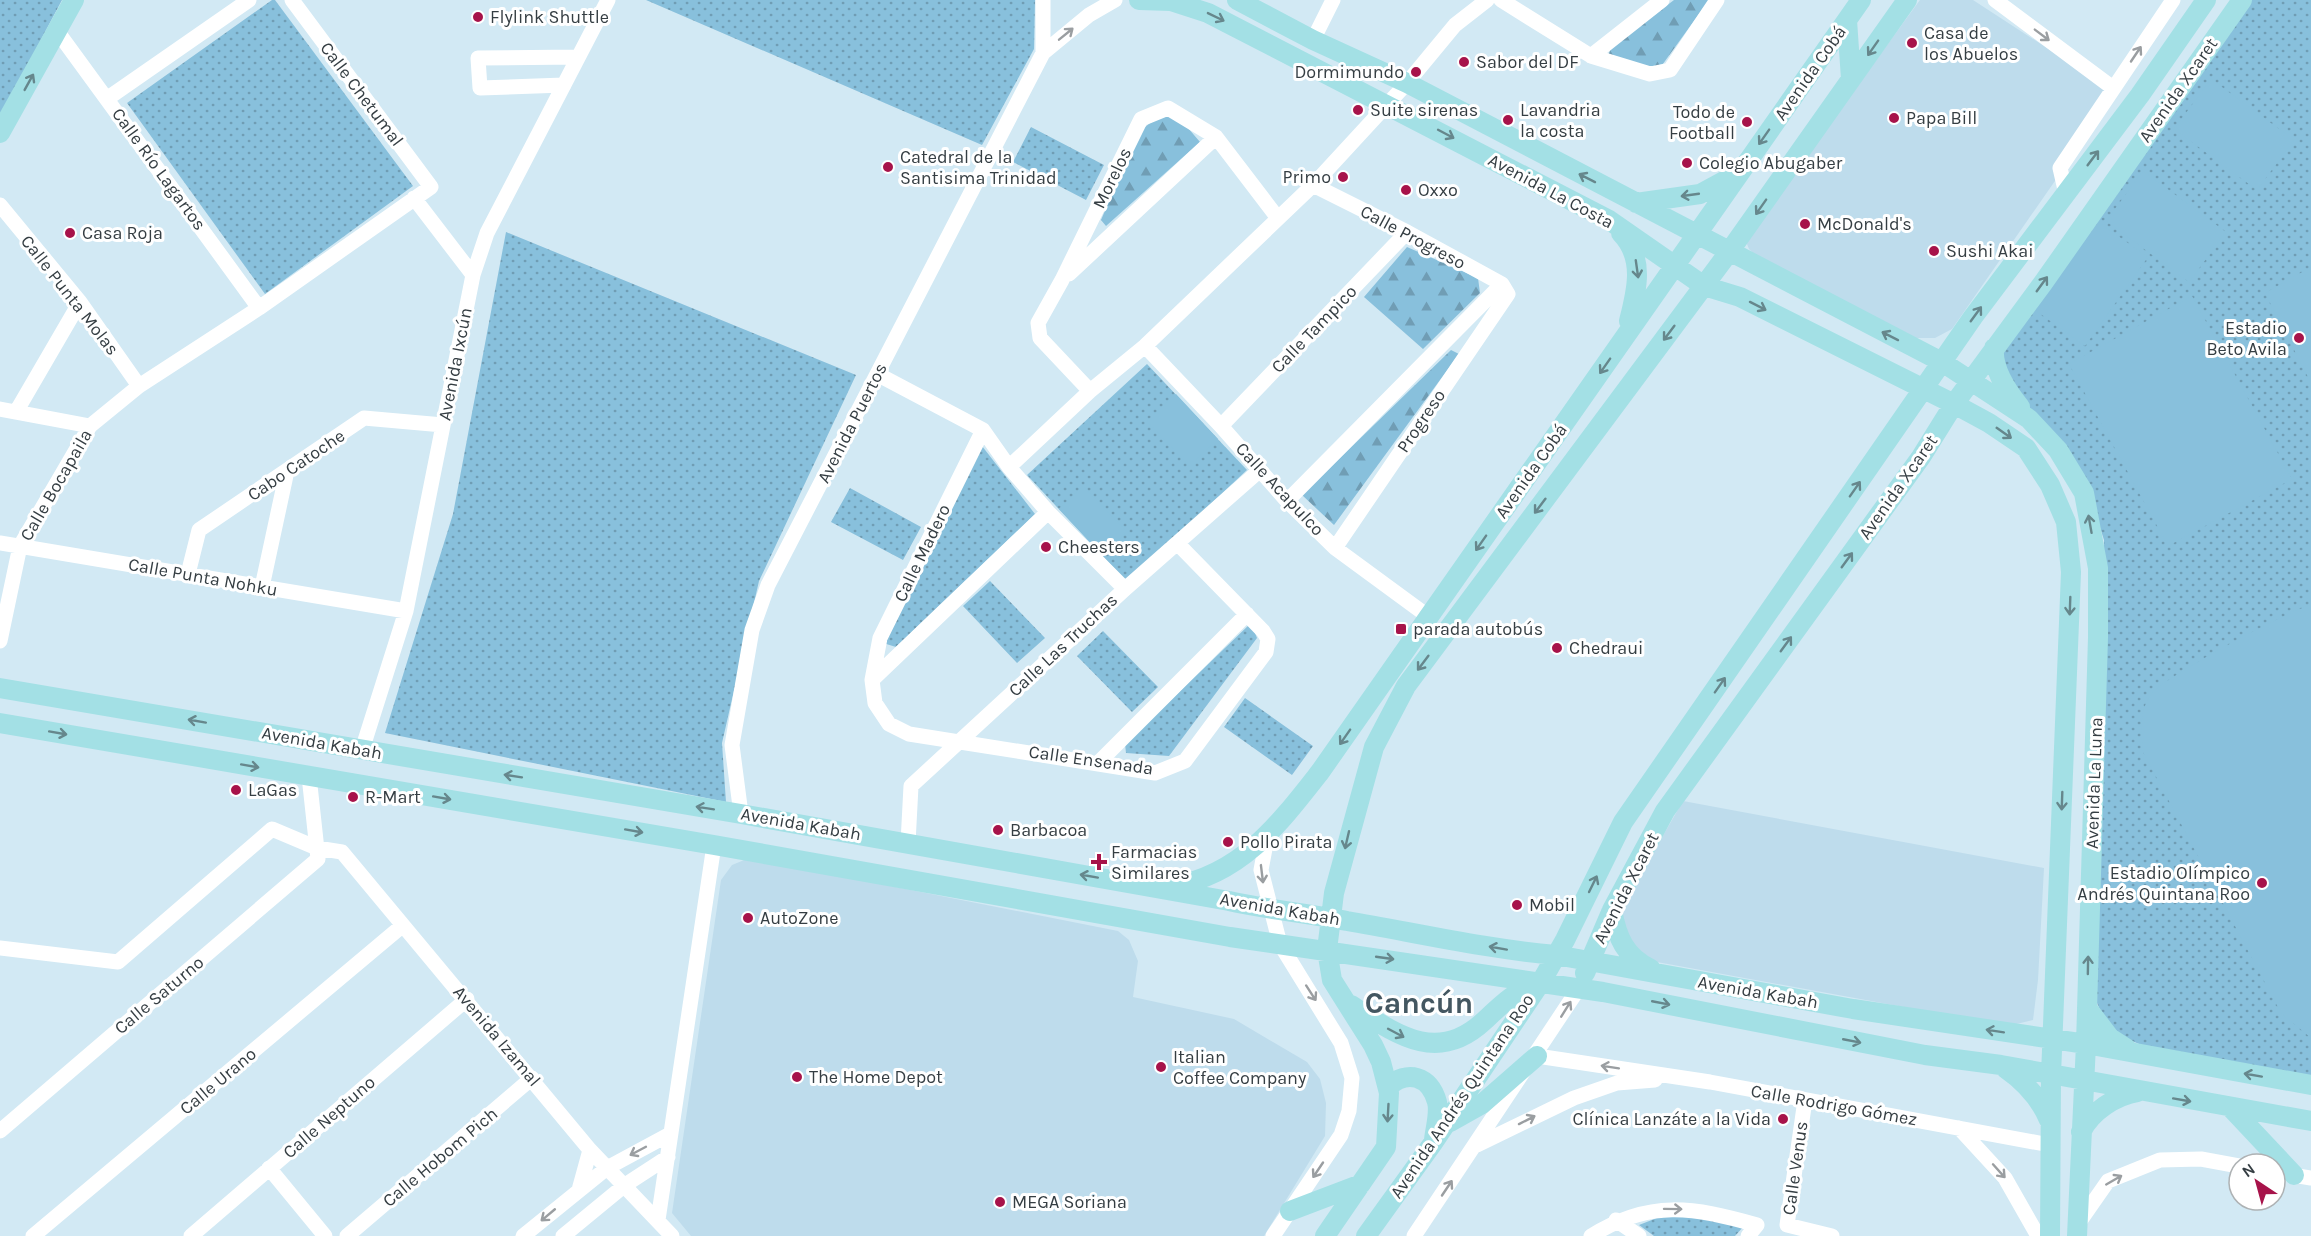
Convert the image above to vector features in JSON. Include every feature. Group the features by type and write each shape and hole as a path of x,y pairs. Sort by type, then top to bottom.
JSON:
{"main road":[{"path":"0,133 74,0"},
{"name":"Avenida La Costa","path":"1139,0 1171,1 1208,14 1605,218 1704,286 1740,297 1954,404"},
{"name":"Avenida La Costa","path":"1237,0 1313,40 1407,83 1971,379"},
{"name":"Avenida Cobá","path":"1158,888 1198,882 1225,868 1267,838 1320,772 1861,0"},
{"name":"Avenida Cobá","path":"1332,918 1334,893 1374,747 1406,686 1729,252 1907,0"},
{"name":"Avenida Xcaret","path":"1557,955 1623,822 1703,711 1942,362 2206,0"},
{"name":"Avenida Xcaret","path":"1579,988 1612,910 1665,811 1921,457 1971,379 2240,1"},
{"path":"1847,20 1851,78"},
{"path":"1636,202 1700,194 1740,172"},
{"path":"1616,193 1613,206 1605,218 1625,237 1635,256 1639,276 1625,335"},
{"path":"1994,348 1993,359 2009,394 2029,419"},
{"name":"Avenida La Luna","path":"1971,379 2029,419 2058,450 2084,493 2098,568 2090,916 2078,1230"},
{"name":"Avenida La Luna","path":"1954,404 1989,423 2026,448 2050,485 2066,522 2071,572 2051,1075 2050,1236"},
{"path":"1560,479 1577,405"},
{"path":"2038,467 2058,450"},
{"path":"1364,710 1406,686"},
{"name":"Avenida Kabah","path":"0,688 908,843 1158,888 1270,911 1332,918 1517,952 1557,955 1666,976 2086,1044 2311,1085"},
{"path":"1665,811 1703,711"},
{"name":"Avenida Kabah","path":"0,723 1280,944 1579,988 1924,1055 2001,1065 2138,1092 2311,1121"},
{"path":"1612,910 1616,932 1635,961 1666,976"},
{"path":"2058,914 2074,922 2090,916"},
{"name":"Avenida Andrés Quintana Roo","path":"1325,1236 1386,1147 1388,1087 1373,1045 1332,980 1327,950 1332,918"},
{"name":"Avenida Andrés Quintana Roo","path":"1366,1236 1446,1125 1557,955"},
{"path":"1346,1002 1406,1038 1423,1043 1440,1043 1470,1034 1520,990 1540,982"},
{"path":"2087,1008 2109,1038 2135,1054"},
{"path":"1446,1125 1482,1104 1536,1056"},
{"path":"2001,1065 2020,1079 2035,1095 2050,1121"},
{"path":"1388,1087 1404,1076 1414,1076 1425,1083 1438,1104 1433,1143"},
{"path":"2081,1132 2087,1121 2106,1105 2124,1094 2138,1092"},
{"path":"2231,1108 2293,1175"},
{"path":"1290,1211 1360,1184"}],"street":[{"path":"108,98 249,0"},
{"name":"Calle Chetumal","path":"292,0 431,187"},
{"name":"Avenida Ixcún","path":"362,750 406,611 473,274 487,233 608,0"},
{"name":"Avenida Puertos","path":"1043,0 1043,53"},
{"name":"Avenida Puertos","path":"741,814 732,745 752,630 768,585 1043,53 1089,15 1115,0"},
{"path":"1313,40 1333,0"},
{"path":"1009,467 1090,392 1145,346 1277,217 1313,185 1407,83 1455,25 1487,0"},
{"path":"1502,0 1591,56 1650,74 1670,70 1717,0"},
{"path":"1591,56 1662,0"},
{"path":"1995,0 2113,88"},
{"path":"2066,194 2060,168 2173,0"},
{"name":"Calle Río Lagartos","path":"57,31 259,308"},
{"path":"564,85 480,88 478,58 578,57"},
{"name":"Morelos","path":"1090,392 1040,338 1038,323 1062,280 1141,119 1153,112 1168,108 1216,137 1277,217"},
{"path":"1062,280 1216,137"},
{"name":"Calle Progreso","path":"1313,185 1407,232 1505,289"},
{"name":"Calle Bocapaila","path":"0,640 20,546 90,426 138,386 259,308 431,187"},
{"path":"414,198 473,274"},
{"name":"Calle Punta Molas","path":"0,205 80,302 138,386"},
{"name":"Calle Tampico","path":"1221,426 1407,232"},
{"path":"1287,501 1505,289"},
{"name":"Progreso","path":"1335,548 1505,289"},
{"path":"16,412 80,302"},
{"name":"Calle Acapulco","path":"1145,346 1221,426 1287,501 1335,548 1429,617"},
{"path":"877,374 983,430 1009,467 1048,512 1125,589"},
{"path":"0,409 90,426"},
{"name":"Cabo Catoche","path":"188,574 199,530 364,418 443,424"},
{"name":"Calle Madero","path":"875,703 872,680 880,638 983,430"},
{"name":"Calle Las Truchas","path":"908,843 911,786 1125,589 1260,470"},
{"path":"262,587 287,471"},
{"path":"872,680 1048,512"},
{"name":"Calle Punta Nohku","path":"0,543 406,611"},
{"name":"Calle Ensenada","path":"875,703 889,724 909,734 1155,772 1185,761 1266,652 1268,639 1247,614 1178,544"},
{"path":"1099,762 1247,614"},
{"path":"309,777 318,853"},
{"name":"Avenida Izamal","path":"0,948 118,962 272,829 318,853 342,852 402,926 467,999 590,1150 672,1236"},
{"path":"1267,838 1261,870 1280,944 1341,1043 1352,1078 1349,1111 1341,1135 1273,1236"},
{"path":"658,1220 714,845"},
{"name":"Calle Saturno","path":"0,1131 318,853"},
{"name":"Calle Urano","path":"33,1236 402,926"},
{"path":"1419,1234 1474,1146 1536,1056 1579,988"},
{"name":"Calle Neptuno","path":"190,1236 467,999"},
{"name":"Calle Rodrigo Gómez","path":"1536,1056 1710,1082 2050,1145"},
{"name":"Calle Hobom Pich","path":"347,1236 532,1078"},
{"name":"Calle Rodrigo Gómez","path":"1474,1146 1574,1098 1617,1083 1659,1080 1710,1082"},
{"name":"Calle Venus","path":"1805,1100 1786,1225 1832,1236"},
{"path":"1959,1128 2005,1178 2038,1236"},
{"path":"523,1236 607,1168 670,1134"},
{"path":"579,1190 590,1150"},
{"path":"563,1236 625,1185 668,1157"},
{"path":"2078,1230 2108,1181 2160,1160 2201,1159 2227,1164"},
{"path":"269,1168 325,1236"},
{"path":"1591,1236 1616,1220 1668,1208 1711,1212 1757,1225 1748,1236"},
{"path":"1616,1220 1639,1236"}],"shaded area":[{"path":"1920,0 1973,0 2116,93 1952,329 1935,338 1916,338 1759,259 1749,249 1745,239"},
{"path":"1683,801 2044,868 2038,980 2033,1020 2008,1026 1646,960 1635,954 1619,912"},
{"path":"749,858 1118,931 1129,940 1138,961 1133,997 1234,1019 1307,1062 1320,1079 1326,1103 1325,1136 1264,1236 691,1236 672,1213 721,880 732,865"}],"green space":[{"path":"0,0 62,0 0,117"},
{"path":"275,0 413,186 265,294 127,103"},
{"path":"646,0 1035,0 1034,49 982,145"},
{"path":"1674,0 1709,0 1660,68 1646,69 1608,56 1611,48"},
{"path":"2245,0 2311,0 2311,1078 2211,1063 2158,1051 2136,1043 2119,1033 2105,1018 2099,1006 2092,987 2104,540 2091,499 1997,366 2001,348"},
{"path":"2211,79 2294,140 2257,190 2174,129"},
{"path":"1167,115 1188,128 1200,142 1106,226 1101,220 1139,132 1150,123"},
{"path":"1031,127 1104,165 1086,200 1013,162"},
{"path":"2143,171 2226,232 2189,282 2106,221"},
{"path":"2098,222 2148,257 2085,346 2035,310"},
{"path":"506,232 856,375 759,581 722,743 726,802 385,733 453,514"},
{"path":"1407,247 1478,278 1480,293 1423,349 1364,297"},
{"name":"Estadio Beto Avila","path":"2311,267 2311,383 2265,293"},
{"path":"2192,296 2292,479 2168,546 2069,364"},
{"path":"1451,350 1459,354 1334,525 1302,495"},
{"path":"1147,364 1247,470 1127,582 1027,475"},
{"path":"1176,394 1218,439 1189,466 1147,421"},
{"path":"982,446 1035,514 896,647 883,643"},
{"path":"1083,486 1127,532 1102,555 1059,509"},
{"path":"850,488 921,527 903,560 831,522"},
{"path":"990,581 1045,638 1017,663 963,606"},
{"name":"Estadio Olímpico Andrés Quintana Roo","path":"2311,605 2311,1038 2281,1013 2143,752 2141,730 2147,701 2151,694 2161,686 2228,645"},
{"path":"1251,623 1257,638 1169,756 1126,753 1125,744"},
{"path":"1103,631 1158,687 1132,712 1077,656"},
{"path":"1245,698 1313,746 1292,775 1224,727"},
{"path":"1662,1216 1703,1217 1744,1226 1735,1236 1654,1236 1639,1225"}],"place":[{"name":"Flylink Shuttle","path":"478,17"},
{"name":"Casa de los Abuelos","path":"1912,43"},
{"name":"Sabor del DF","path":"1464,62"},
{"name":"Dormimundo","path":"1416,72"},
{"name":"Suite sirenas","path":"1358,110"},
{"name":"Papa Bill","path":"1894,118"},
{"name":"Lavandria la costa","path":"1508,120"},
{"name":"Todo de Football","path":"1747,122"},
{"name":"Colegio Abugaber","path":"1687,163"},
{"name":"Catedral de la Santisima Trinidad","path":"888,167"},
{"name":"Primo","path":"1343,177"},
{"name":"Oxxo","path":"1406,190"},
{"name":"McDonald's","path":"1805,224"},
{"name":"Casa Roja","path":"70,233"},
{"name":"Sushi Akai","path":"1934,251"},
{"name":"Estadio Beto Avila","path":"2299,338"},
{"name":"Cheesters","path":"1046,547"},
{"name":"parada autobús","path":"1401,629"},
{"name":"Chedraui","path":"1557,648"},
{"name":"LaGas","path":"236,790"},
{"name":"R-Mart","path":"353,797"},
{"name":"Barbacoa","path":"998,830"},
{"name":"Pollo Pirata","path":"1228,842"},
{"name":"Farmacias Similares","path":"1099,862"},
{"name":"Estadio Olímpico Andrés Quintana Roo","path":"2262,883"},
{"name":"Mobil","path":"1517,905"},
{"name":"AutoZone","path":"748,918"},
{"name":"Italian Coffee Company","path":"1161,1067"},
{"name":"The Home Depot","path":"797,1077"},
{"name":"Clínica Lanzáte a la Vida","path":"1783,1119"},
{"name":"MEGA Soriana","path":"1000,1202"}],"district":[{"name":"Cancún","path":"1419,1003"}]}
